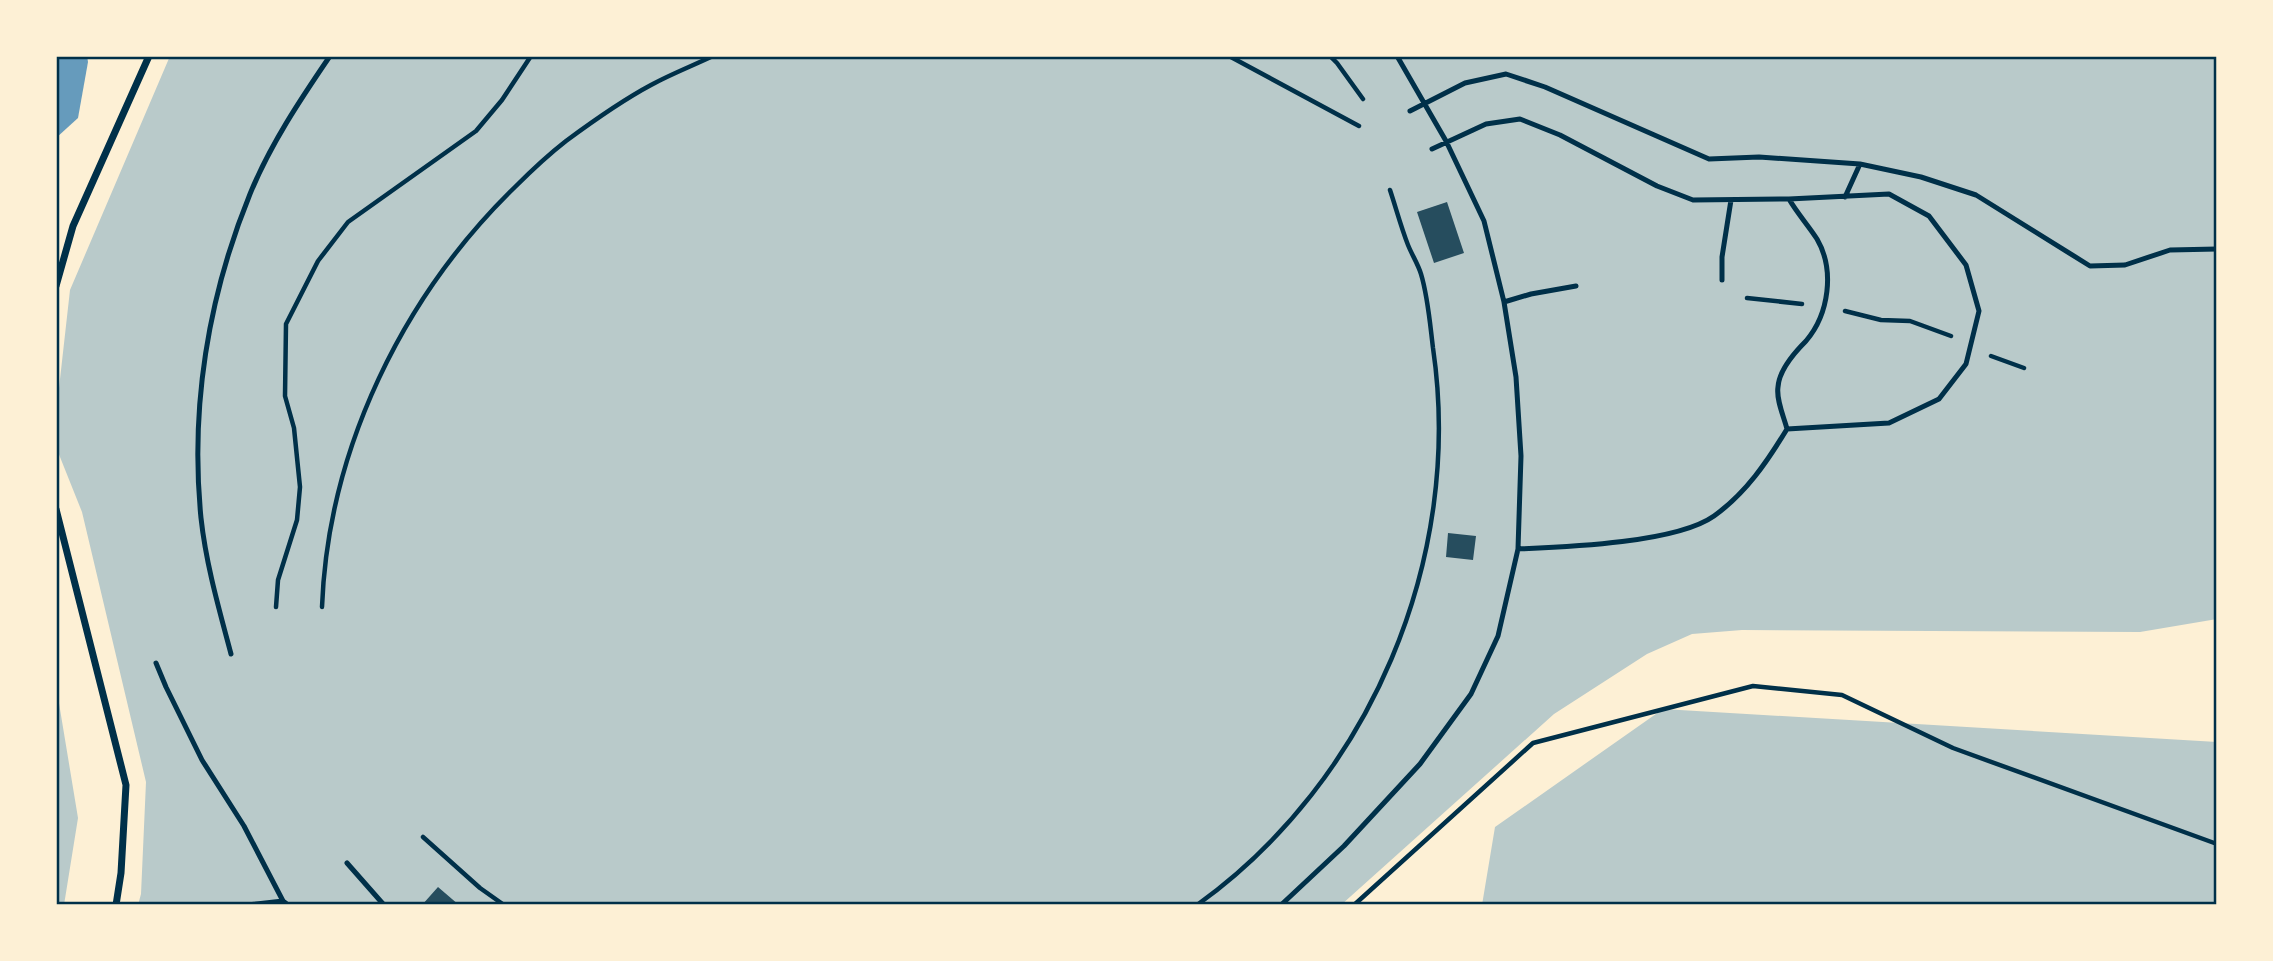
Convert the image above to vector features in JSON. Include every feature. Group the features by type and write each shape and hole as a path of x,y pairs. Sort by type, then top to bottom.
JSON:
{"street":[{"path":"56,286 74,226 149,56"},
{"path":"56,509 126,785 121,873 116,905"}],"lane":[{"path":"231,653 214,590 201,520 197,441 207,339 225,264 251,193 295,107 330,56"},
{"path":"1281,905 1343,846 1420,764 1471,694 1497,636 1517,549 1521,456 1516,377 1504,303 1484,221 1446,141 1397,56"},
{"path":"1410,111 1465,83 1506,74 1545,87 1709,159 1759,157 1860,163 1921,177 1976,195 2090,266 2125,265 2170,250 2217,249"},
{"path":"1433,149 1486,124 1520,119 1560,135 1657,186 1693,200 1889,194 1929,216 1966,265 1979,311 1966,364 1939,399 1889,423 1787,429"},
{"path":"1845,197 1860,163"},
{"path":"1517,549 1569,547 1642,538 1679,530 1712,517 1745,488 1763,467 1787,429 1777,386 1786,367 1812,334 1827,296 1828,267 1818,241 1788,199"},
{"path":"1722,280 1731,200"},
{"path":"1504,303 1531,294 1576,286"},
{"path":"156,663 202,760 244,826 285,903 248,905"},
{"path":"347,863 384,905"}],"path":[{"path":"276,607 278,580 297,520 300,487 294,428 285,396 286,324 318,261 348,222 476,131 502,100 531,56"},
{"path":"322,607 324,562 334,511 348,456 365,408 423,297 451,257 483,218 564,143 651,85 713,56"},
{"path":"1229,56 1359,126"},
{"path":"1330,56 1338,62 1363,99"},
{"path":"1197,905 1260,854 1326,775 1360,721 1391,660 1409,614 1428,547 1436,502 1439,453 1436,370 1421,275 1390,190"},
{"path":"1747,298 1846,311 1881,320 1910,321 2024,368"},
{"path":"1354,905 1532,743 1754,686 1842,695 1953,748 2217,844"},
{"path":"423,837 480,888 504,905"}],"shaded area":[{"path":"170,56 2217,56 2217,619 2140,632 1742,630 1692,634 1647,654 1554,714 1341,905 138,905 141,894 146,782 82,512 56,447 59,388 70,290"},
{"path":"56,685 78,818 64,905 56,905"},
{"path":"1663,709 2217,742 2217,905 1482,905 1495,827"}],"water":[{"path":"56,56 87,56 88,62 78,118 56,138"}],"building":[{"path":"1447,202 1464,253 1434,263 1417,212"},
{"path":"1448,533 1476,536 1473,560 1446,557"},
{"path":"438,887 459,905 422,905"}]}
